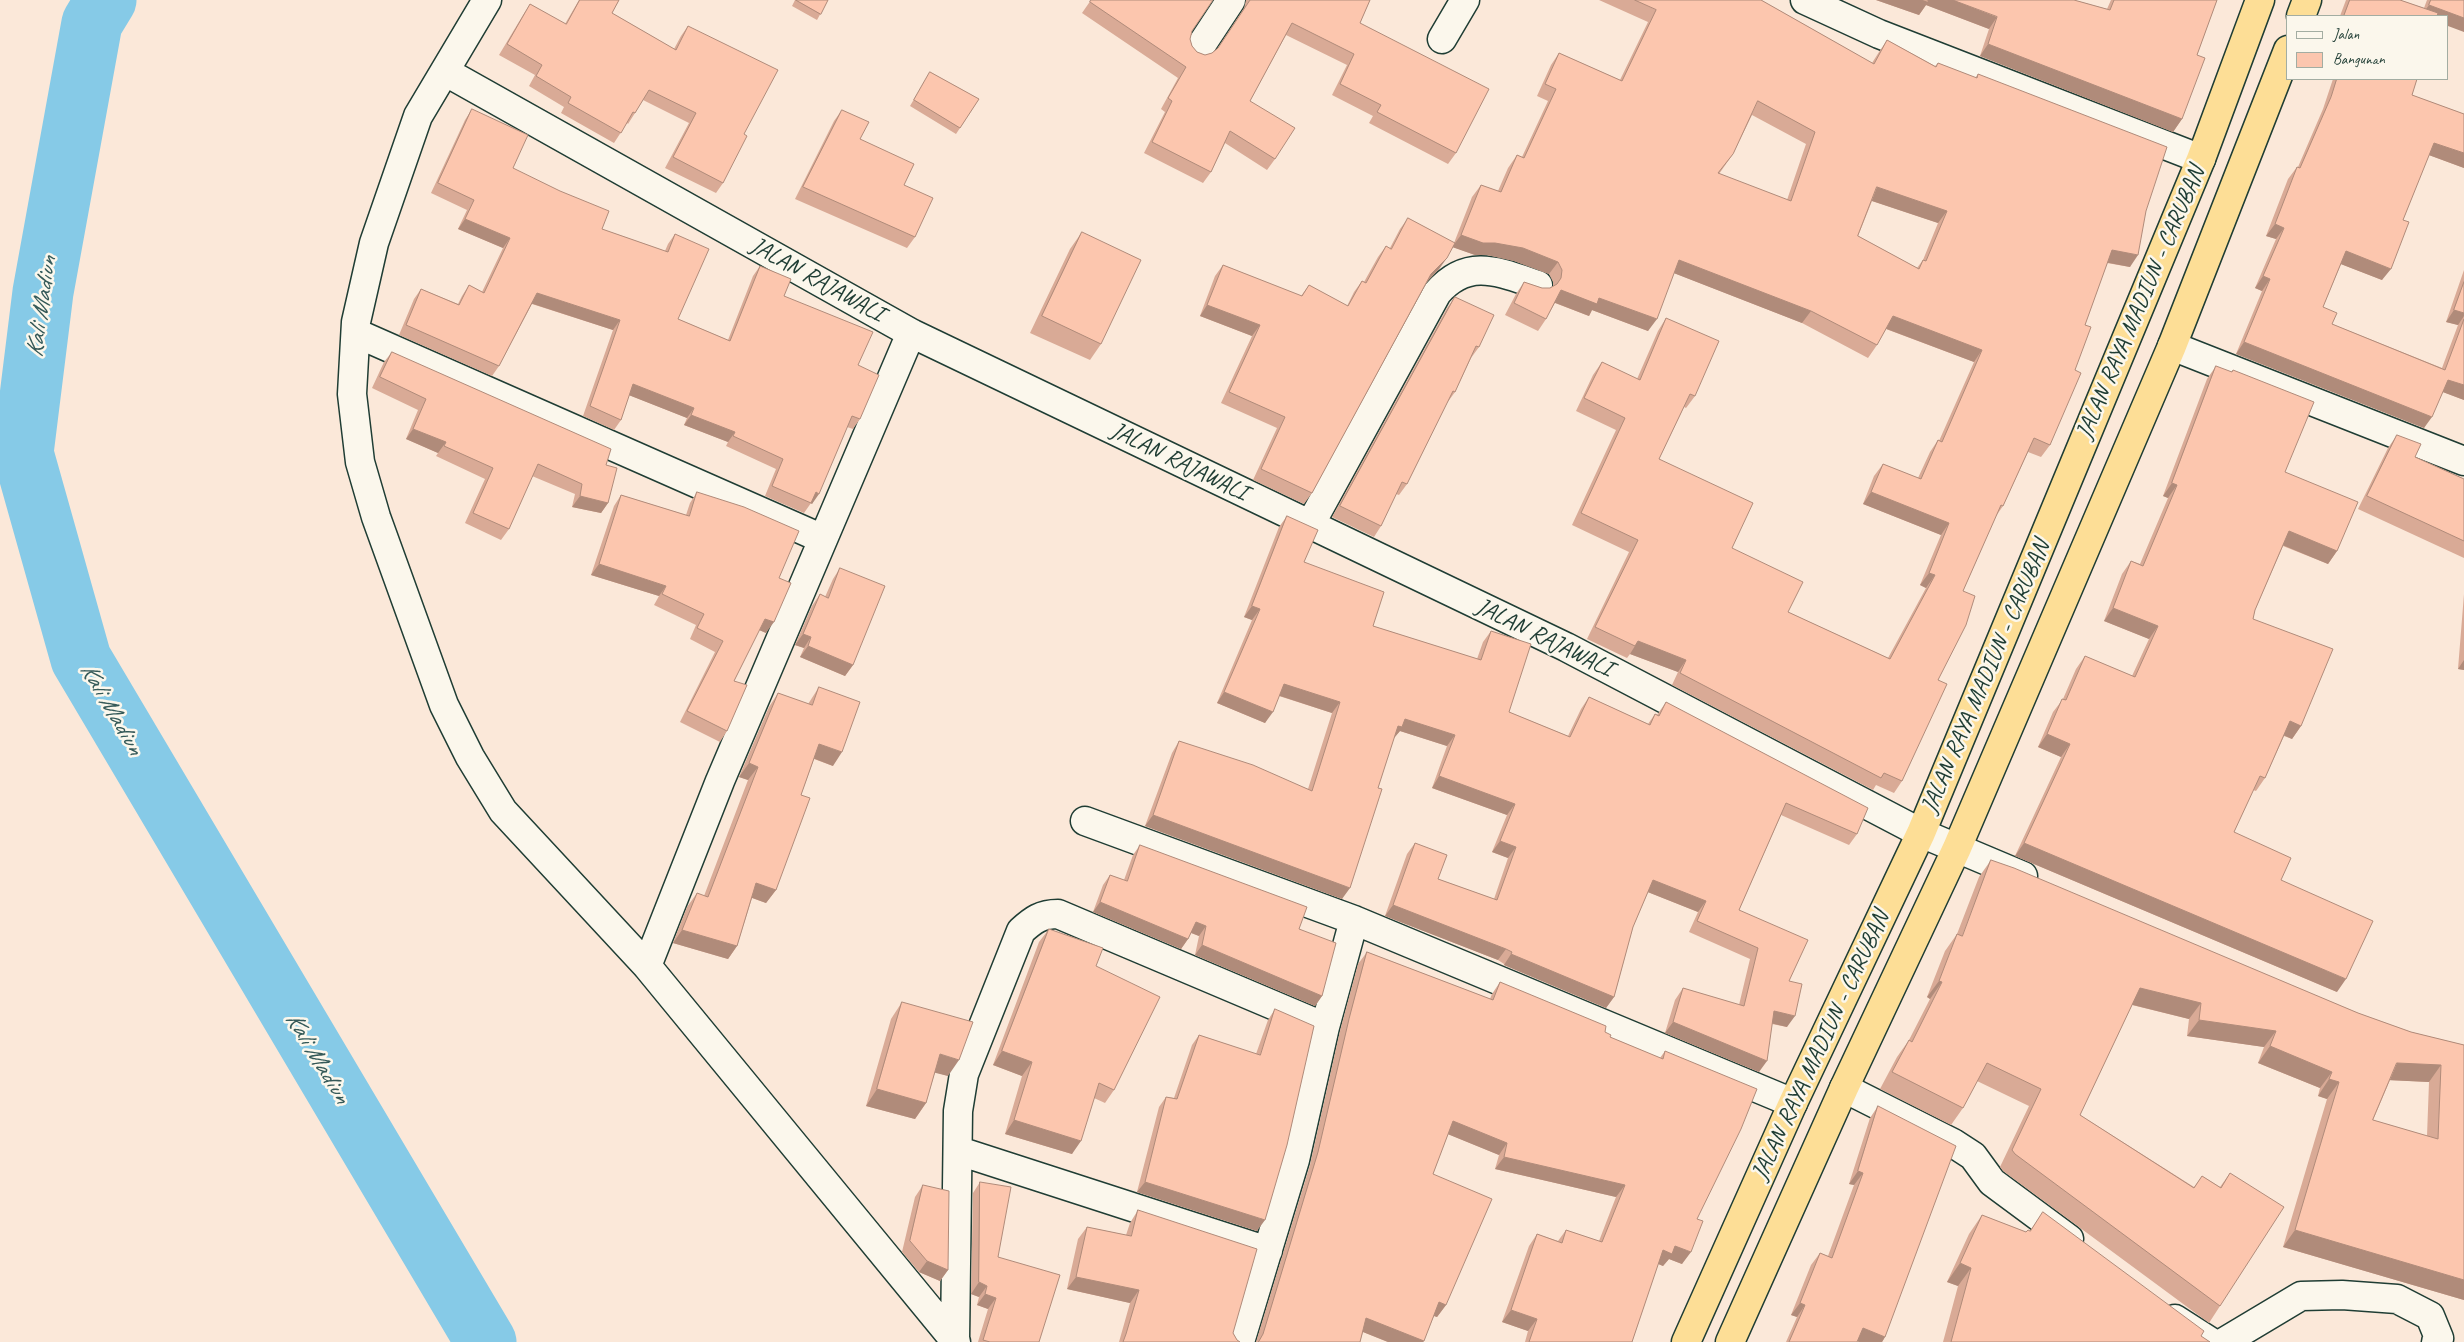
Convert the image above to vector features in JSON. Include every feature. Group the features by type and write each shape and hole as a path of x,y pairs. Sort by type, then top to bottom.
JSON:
{"highway":[{"name":"JALAN RAYA MADIUN - CARUBAN","path":"1686,1342 1793,1104 1921,833 2201,159 2260,0"},
{"path":"2300,15 2307,0"},
{"name":"JALAN RAYA MADIUN - CARUBAN","path":"1730,1342 1844,1088 1957,848 2172,346 2286,55"}],"street":[{"path":"488,0 418,116 374,242 356,322 352,394 360,462 376,517 444,705 470,757 503,811 647,966 955,1341"},
{"path":"1198,50 1231,0"},
{"path":"1442,40 1465,0"},
{"path":"1805,0 1879,34 2201,159"},
{"name":"JALAN RAJAWALI","path":"446,72 911,333 1566,647 1921,833 2049,887"},
{"path":"1310,525 1437,293 1448,279 1477,270 1489,270 1538,285"},
{"path":"356,333 823,539"},
{"path":"647,966 720,781 911,333"},
{"path":"2172,346 2464,461"},
{"path":"1085,821 1354,920 1793,1104"},
{"path":"955,1341 959,1151 958,1111 964,1074 1021,931 1036,917 1058,914 1325,1027"},
{"path":"1240,1342 1295,1160 1325,1027 1354,920"},
{"path":"1844,1088 1953,1143 1973,1156 1992,1182 2092,1257"},
{"path":"959,1151 1268,1251"},
{"path":"2224,1342 2301,1296 2342,1295 2397,1299 2430,1316 2439,1338 2436,1342"},
{"path":"2154,1303 2192,1332 2210,1342"}],"building":[{"path":"580,0 619,0 612,13 676,50 688,26 778,70 744,134 747,136 723,183 673,157 696,113 649,90 621,133 568,103 571,97 536,76 542,65 507,44 530,4 566,24"},
{"path":"796,0 828,0 821,14"},
{"path":"1091,0 1213,0 1192,31 1190,39 1192,46 1197,52 1205,55 1212,53 1218,48 1250,0 1370,0 1360,23 1489,89 1456,153 1377,112 1381,105 1340,84 1354,54 1292,23 1250,101 1295,128 1275,159 1230,131 1211,172 1152,142 1172,101 1168,98 1186,67 1090,2"},
{"path":"1635,0 1761,0 1874,64 1887,40 1936,67 1938,63 1977,78 1978,74 2167,147 2146,211 2138,255 2112,250 2085,325 2091,327 2075,370 2081,373 2050,445 2034,438 2003,506 2001,505 1963,591 1975,596 1966,625 1938,680 1947,684 1902,781 1884,773 1881,778 1680,673 1686,660 1638,641 1635,646 1595,627 1638,540 1581,513 1625,418 1584,398 1602,362 1640,380 1666,318 1719,341 1695,396 1690,394 1659,459 1753,503 1732,548 1803,582 1788,612 1890,659 1935,575 1929,573 1949,523 1871,492 1883,464 1921,479 1938,440 1942,442 1982,350 1893,316 1877,345 1811,311 1679,260 1657,319 1599,298 1597,304 1561,290 1546,319 1514,303 1524,282 1542,288 1550,288 1557,284 1561,278 1562,270 1558,262 1523,248 1483,243 1461,235 1481,185 1501,192 1517,155 1524,158 1556,89 1545,84 1559,53 1622,81 1656,10","holes":["1758,101 1815,132 1791,201 1718,173 1733,154","1877,187 1947,211 1926,261 1923,260 1919,269 1858,236"]},
{"path":"1953,0 2074,0 2110,10 2114,0 2217,0 2197,55 2205,58 2182,119 1988,44 1997,17"},
{"path":"2350,0 2400,0 2438,13 2437,15 2344,15"},
{"path":"2431,0 2464,0 2464,18 2429,5"},
{"path":"930,72 979,99 960,128 914,100"},
{"path":"2337,80 2417,80 2412,95 2464,114 2464,153 2434,143 2403,220 2409,222 2391,269 2346,251 2323,307 2337,313 2332,324 2445,370 2464,319 2464,385 2448,380 2432,417 2244,342 2270,279 2263,276 2284,228 2275,224 2297,167 2300,168"},
{"path":"472,109 528,135 513,168 560,191 609,211 602,229 668,252 675,234 709,249 678,319 730,341 760,266 791,279 784,296 873,332 858,365 879,375 860,419 852,416 819,494 816,492 811,503 772,486 783,459 733,436 735,432 691,415 694,408 633,384 621,420 590,406 620,320 537,293 499,366 406,325 421,289 459,305 469,285 484,293 510,238 465,219 474,200 438,183"},
{"path":"842,110 869,122 860,139 914,164 904,185 933,198 915,237 803,187"},
{"path":"1408,218 1455,243 1447,258 1431,274 1312,493 1261,469 1285,417 1229,392 1260,325 1207,305 1223,265 1302,296 1309,285 1348,306 1362,281 1366,283 1386,246 1391,249"},
{"path":"1082,232 1141,260 1101,344 1042,316"},
{"path":"2464,282 2464,313 2454,310"},
{"path":"1455,297 1494,315 1479,347 1476,346 1455,392 1453,391 1407,484 1402,482 1381,526 1340,506"},
{"path":"392,352 611,449 606,465 617,468 608,503 580,496 582,484 538,464 509,529 473,513 493,468 444,446 446,442 413,429 426,399 380,377"},
{"path":"2216,366 2232,372 2233,370 2314,402 2285,472 2358,502 2337,551 2289,531 2255,610 2253,619 2333,649 2301,726 2290,721 2265,778 2260,776 2234,832 2291,858 2281,880 2373,921 2346,979 2024,843 2070,744 2047,734 2062,699 2066,700 2085,656 2135,677 2158,626 2113,608 2131,561 2143,566 2177,485 2172,483"},
{"path":"2397,435 2421,444 2415,457 2464,479 2464,541 2367,496"},
{"path":"697,492 744,507 799,531 779,578 791,583 774,622 765,619 734,681 747,685 727,731 687,711 723,641 697,628 704,614 662,594 666,586 599,564 621,495 689,516"},
{"path":"1287,516 1318,530 1304,562 1384,592 1373,626 1481,660 1491,631 1531,644 1509,712 1570,737 1589,697 1650,725 1655,714 1659,716 1666,702 1868,808 1857,834 1786,803 1739,910 1808,940 1789,981 1802,984 1795,1016 1774,1011 1767,1061 1673,1022 1683,988 1744,1006 1758,948 1697,921 1706,901 1653,880 1633,927 1614,997 1511,954 1512,952 1506,949 1393,905 1415,843 1447,855 1438,879 1497,900 1516,847 1500,841 1515,804 1439,776 1455,735 1405,719 1402,727 1398,726 1378,788 1382,789 1350,888 1153,815 1179,741 1253,765 1312,791 1340,702 1284,684 1273,712 1224,692 1260,609 1252,606"},
{"path":"840,568 885,586 853,665 808,646 811,637 803,634 820,594 828,598"},
{"path":"819,687 860,702 842,752 819,744 801,795 810,798 776,890 756,883 737,946 682,930 697,893 708,897 758,767 749,763 778,693 812,705"},
{"path":"1140,845 1307,907 1299,929 1336,943 1322,996 1202,945 1206,926 1196,922 1188,939 1100,902 1110,875 1127,881"},
{"path":"1991,860 2358,1013 2411,1032 2464,1045 2464,1280 2295,1230 2339,1082 2329,1079 2332,1072 2270,1046 2276,1031 2199,1020 2201,1003 2140,988 2080,1115 2194,1188 2202,1176 2221,1188 2230,1173 2284,1207 2220,1306 2015,1154 2012,1150 2041,1089 1987,1063 1963,1108 1892,1072 1909,1040 1912,1042 1942,982 1939,981 1957,934 1962,936","holes":["2397,1063 2441,1065 2438,1139 2373,1120"]},
{"path":"1049,929 1103,948 1096,966 1160,997 1114,1090 1099,1083 1081,1141 1014,1120 1032,1062 1002,1051"},
{"path":"1367,952 1493,1000 1500,982 1606,1026 1605,1032 1611,1035 1610,1037 1663,1059 1665,1051 1757,1089 1741,1129 1697,1219 1703,1221 1691,1252 1675,1246 1672,1254 1663,1250 1632,1342 1529,1342 1537,1319 1511,1310 1537,1234 1562,1243 1566,1230 1602,1242 1625,1185 1504,1157 1507,1143 1453,1121 1433,1174 1492,1199 1446,1305 1439,1302 1424,1341 1366,1318 1360,1342 1258,1342 1263,1334 1318,1152 1349,1019"},
{"path":"902,1002 973,1022 959,1060 940,1054 926,1103 877,1089"},
{"path":"1275,1009 1314,1026 1287,1145 1265,1220 1145,1182 1166,1097 1177,1099 1199,1035 1260,1055"},
{"path":"1878,1106 1956,1146 1885,1337 1863,1328 1857,1342 1789,1342 1805,1305 1800,1303 1820,1253 1832,1258 1863,1173 1858,1171"},
{"path":"980,1182 1011,1187 998,1257 1060,1275 1039,1342 990,1342 983,1340 996,1298 985,1294 987,1286 979,1282"},
{"path":"923,1185 949,1191 948,1270 927,1261 910,1241"},
{"path":"1138,1210 1257,1249 1233,1333 1240,1342 1123,1342 1139,1290 1076,1277 1087,1227 1131,1236"},
{"path":"2043,1212 2204,1331 2201,1336 2210,1342 1951,1342 1971,1268 1960,1263 1982,1215 2026,1232 2030,1231"}],"waterway":[{"name":"Kali Madiun","path":"106,0 92,23 43,292 23,453 81,659 486,1342"}]}
